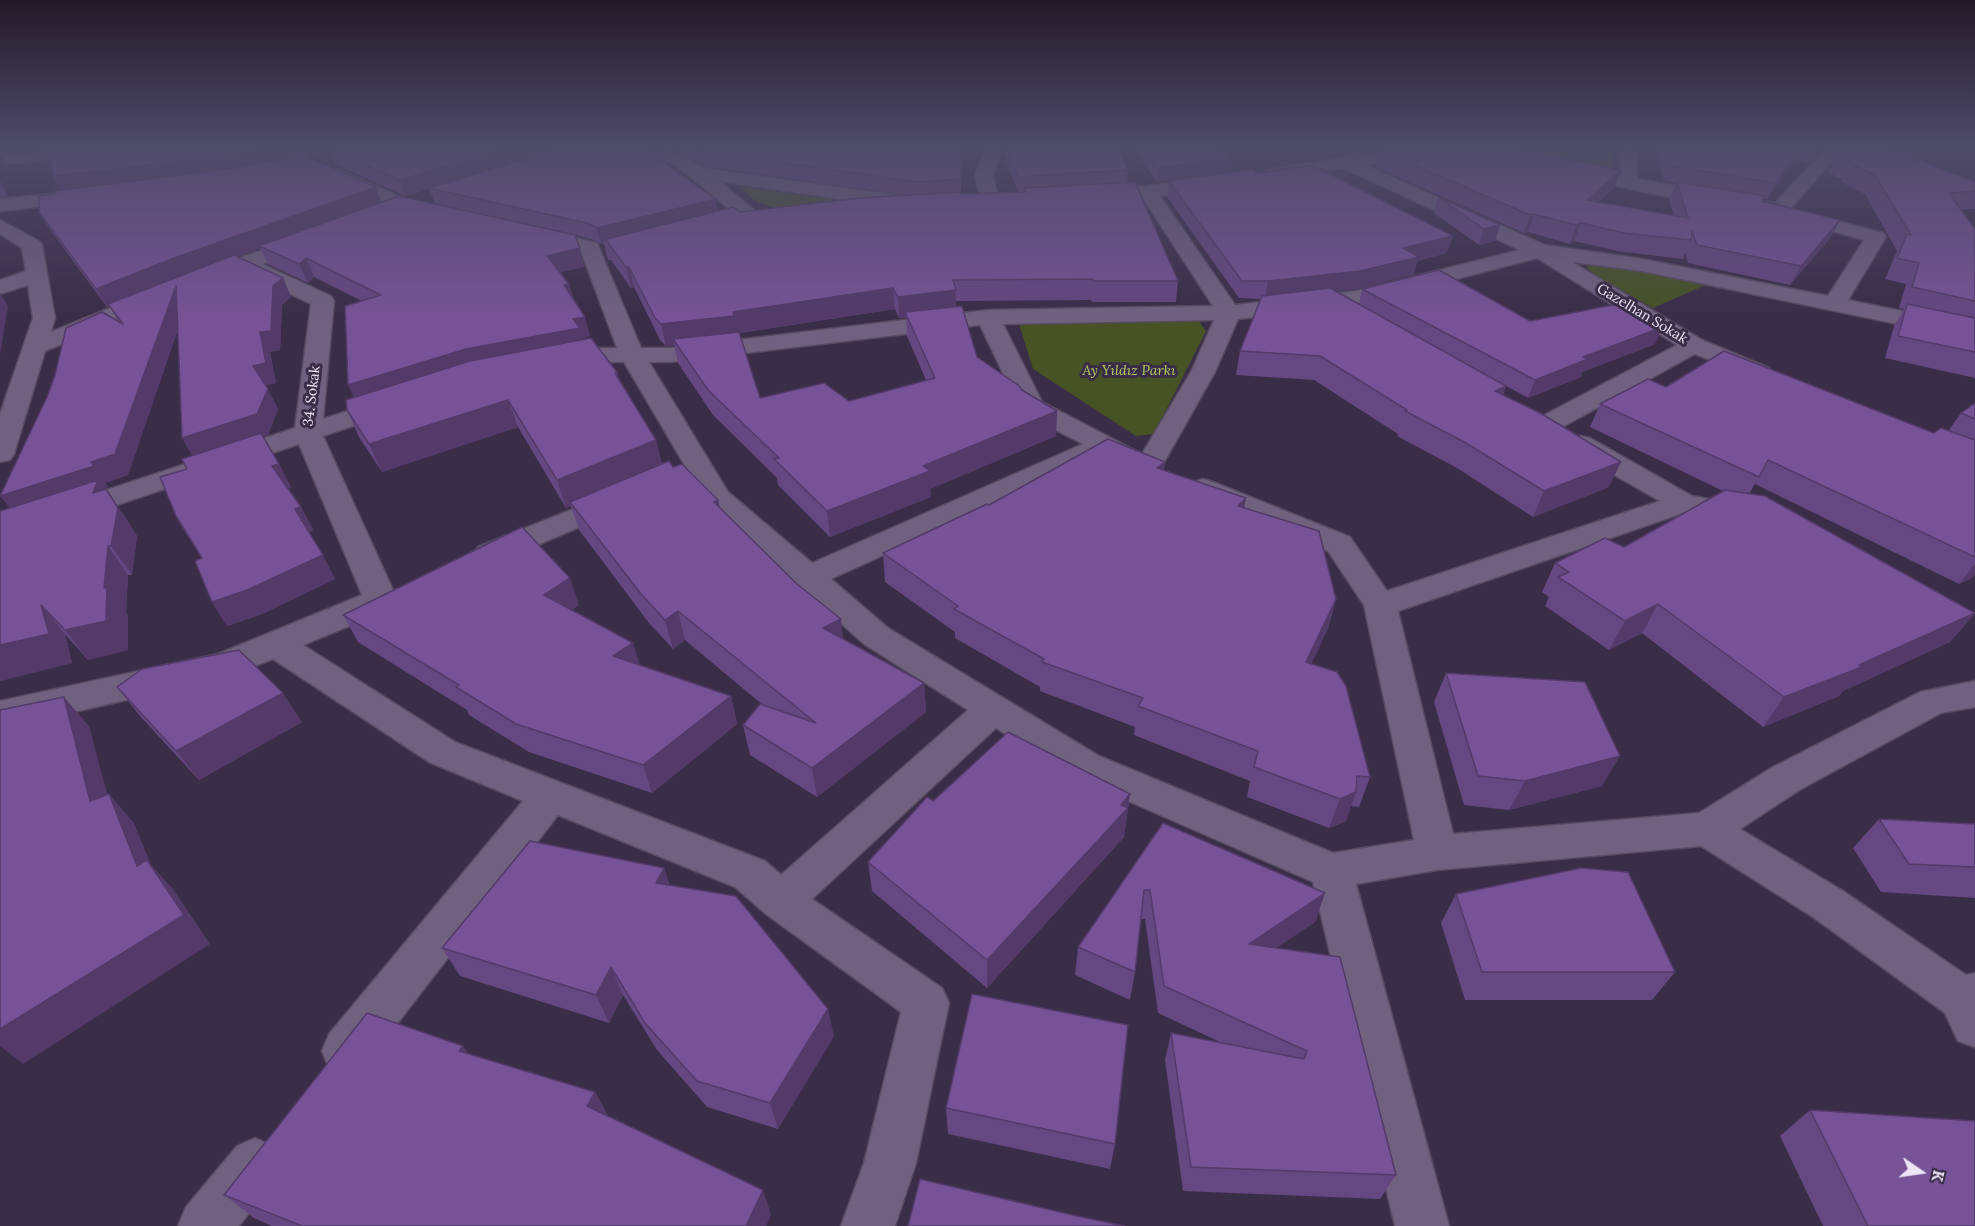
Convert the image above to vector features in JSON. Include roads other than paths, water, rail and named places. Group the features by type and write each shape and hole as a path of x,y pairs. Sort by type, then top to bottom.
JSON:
{"street":[{"path":"0,205 18,203"},
{"path":"386,203 393,209 462,218"},
{"path":"393,209 411,203"},
{"path":"734,203 748,215"},
{"path":"830,211 924,206 905,203"},
{"path":"1156,203 1229,313"},
{"name":"Gazelhan Sokak","path":"1433,203 1540,251 1694,345 1779,380"},
{"path":"1742,203 1779,210 1876,237 1834,304"},
{"path":"1779,210 1785,203"},
{"path":"726,221 748,215 771,214"},
{"path":"0,226 32,245 44,318 0,454"},
{"path":"509,229 590,247 604,253 632,355 687,471 876,636 1085,766 1331,871 1437,853 1707,829 1787,778 1933,701 1975,694"},
{"path":"34,347 176,289 329,232"},
{"path":"531,367 598,355 670,355 988,317 1229,313 1356,297 1540,251 1653,267 1975,333"},
{"name":"34. Sokak","path":"244,264 324,301 308,433 381,600"},
{"path":"0,287 38,274"},
{"path":"1328,301 1364,322"},
{"path":"1168,475 1203,372 1229,313"},
{"path":"988,317 1031,407 1168,475 1253,507 1339,544 1380,605 1437,853"},
{"path":"1694,345 1536,419 1684,503 1767,518"},
{"path":"0,535 419,396"},
{"path":"808,577 1104,445"},
{"path":"457,567 643,489"},
{"path":"1380,605 1684,503"},
{"path":"0,715 226,665 414,586"},
{"path":"276,644 442,752 750,874 780,901 926,1003 890,1163 868,1226"},
{"path":"780,901 993,709"},
{"path":"323,1079 551,795"},
{"path":"1707,829 1828,904 1970,1006"},
{"path":"1331,871 1422,1226"},
{"path":"205,1226 279,1134"}],"park label":[{"name":"Ay Yıldız Parkı","path":"1129,371"}]}
